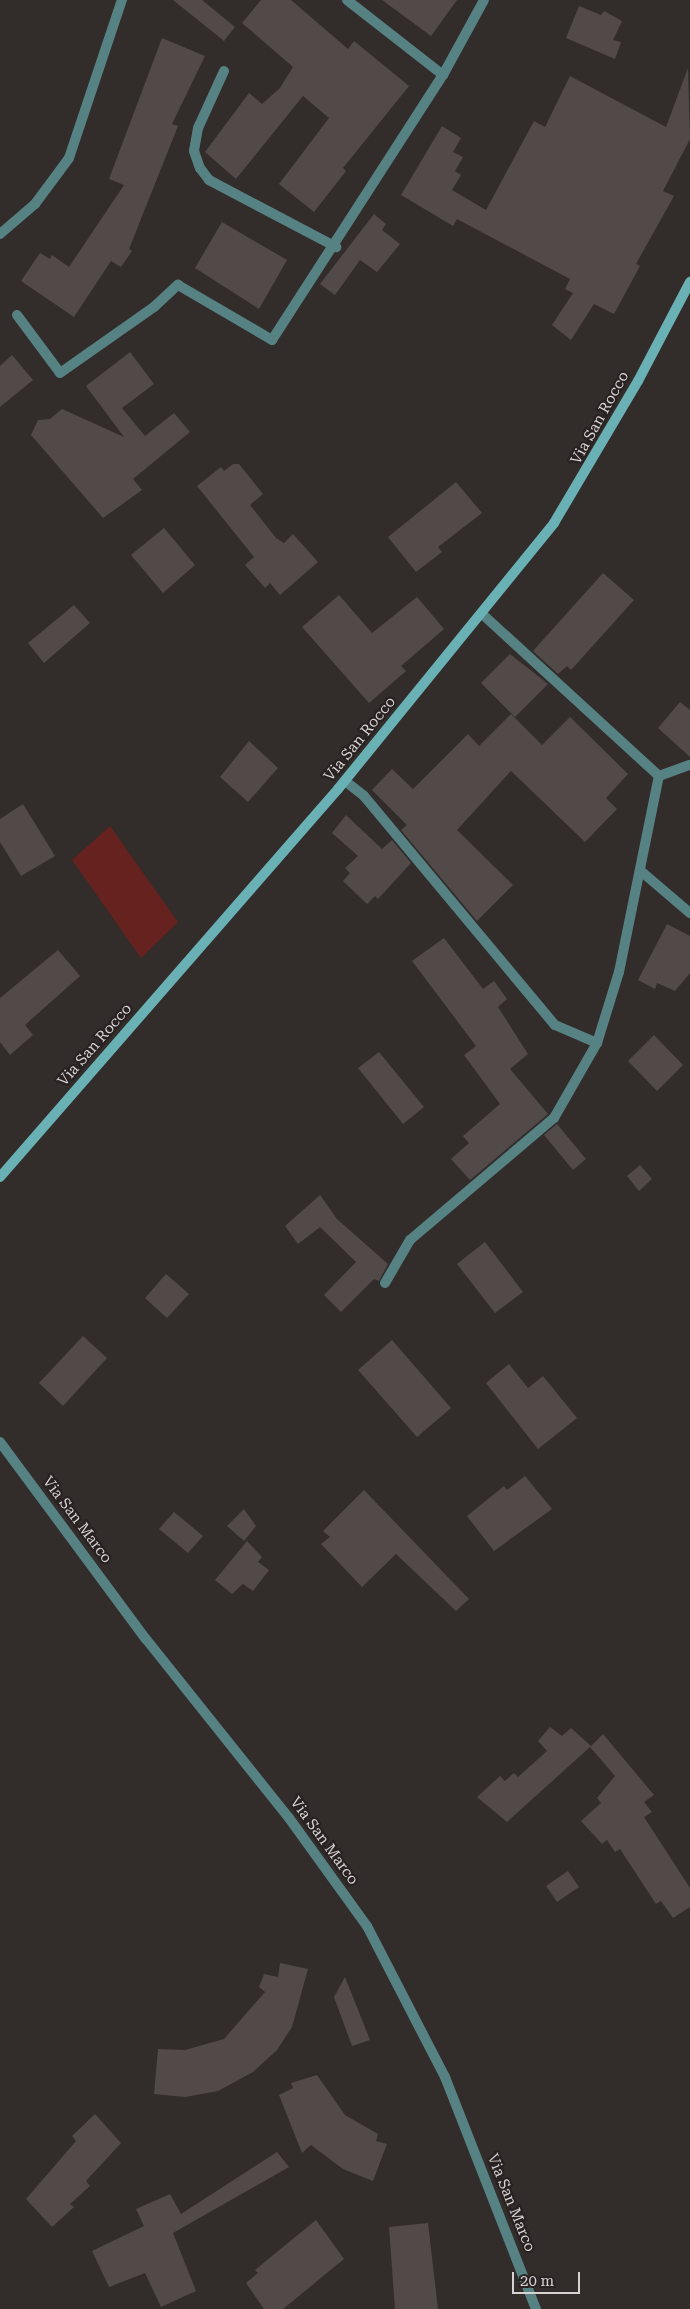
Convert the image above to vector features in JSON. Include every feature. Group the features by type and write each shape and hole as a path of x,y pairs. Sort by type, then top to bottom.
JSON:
{"street":[{"path":"0,234 35,204 69,158 122,0"},
{"path":"346,0 443,75"},
{"path":"16,315 60,372 178,285 272,340 336,247 443,75 484,0"},
{"path":"224,71 198,128 194,151 200,168 209,180 336,247"},
{"name":"Via San Rocco","path":"0,1178 345,781 482,614 579,486 690,282"},
{"path":"482,614 659,776"},
{"path":"659,776 690,765"},
{"path":"385,1283 410,1240 554,1118 597,1043 620,972 642,872 659,776"},
{"path":"345,781 364,796 554,1025 597,1043"},
{"path":"642,872 690,913"},
{"name":"Via San Marco","path":"0,1442 146,1639 289,1818 367,1926 445,2077 536,2309"}],"shaded area":[{"path":"110,826 178,922 141,958 72,860"}],"building":[{"path":"173,0 202,0 235,27 224,41"},
{"path":"261,0 291,0 348,49 354,41 409,86 343,168 346,171 314,212 279,184 329,118 303,96 236,179 205,152 249,93 262,104 280,88 293,67 242,23"},
{"path":"382,0 457,0 431,36"},
{"path":"579,6 601,15 604,11 622,21 613,40 621,42 615,59 566,38"},
{"path":"162,38 205,56 172,124 178,126 129,249 132,251 121,267 111,261 74,317 21,281 40,253 50,259 52,255 69,267 124,185 109,179"},
{"path":"688,68 690,139 663,191 674,196 636,264 640,266 614,314 594,304 571,340 552,325 573,293 565,289 570,279 457,219 453,226 401,195 442,126 461,138 453,152 463,157 455,171 461,175 452,190 486,210 534,121 545,127 570,76 666,127"},
{"path":"374,214 386,224 382,230 400,244 377,272 360,260 335,295 320,284"},
{"path":"222,222 287,260 259,309 195,268"},
{"path":"130,352 154,384 122,408 145,436 174,413 190,432 133,479 142,490 103,518 31,435 38,420 50,419 62,409 124,437 86,386"},
{"path":"12,355 33,380 0,407 0,366"},
{"path":"233,464 239,464 263,494 250,505 276,538 284,543 293,534 318,562 280,595 270,583 265,588 245,565 254,557 197,486 221,467 224,471"},
{"path":"456,482 482,513 438,547 442,552 416,572 388,537"},
{"path":"164,528 195,565 163,593 131,555"},
{"path":"603,573 634,600 571,670 567,666 558,674 533,651"},
{"path":"339,595 372,633 417,597 444,629 401,666 406,671 369,703 302,627"},
{"path":"74,605 90,623 44,663 28,643"},
{"path":"510,654 548,684 515,717 481,683"},
{"path":"680,702 690,710 690,757 658,728"},
{"path":"511,714 542,745 570,717 628,774 606,798 617,809 585,842 511,771 457,830 513,885 477,921 401,830 407,825 372,790 392,769 413,789 468,734 479,746"},
{"path":"249,741 278,768 248,802 220,777"},
{"path":"23,804 55,856 21,876 0,842 0,819"},
{"path":"346,815 382,849 392,840 411,863 378,899 375,896 367,904 343,881 350,873 345,868 358,856 332,833"},
{"path":"667,924 690,936 690,973 675,991 657,983 655,989 638,980"},
{"path":"444,938 483,989 494,981 507,999 498,1007 528,1054 510,1069 548,1114 470,1180 451,1159 469,1143 463,1136 500,1104 464,1055 476,1046 412,961"},
{"path":"58,950 80,976 25,1025 33,1035 10,1055 0,1042 0,998"},
{"path":"654,1035 683,1065 657,1091 628,1061"},
{"path":"379,1052 424,1107 403,1124 358,1068"},
{"path":"557,1124 586,1159 573,1170 544,1135"},
{"path":"640,1165 652,1179 639,1191 627,1176"},
{"path":"320,1195 337,1219 388,1264 379,1281 374,1279 341,1312 324,1295 356,1262 320,1227 298,1244 285,1226"},
{"path":"485,1242 523,1292 495,1313 457,1264"},
{"path":"166,1274 189,1294 167,1318 145,1298"},
{"path":"83,1336 107,1358 63,1406 39,1383"},
{"path":"392,1340 451,1408 417,1437 358,1370"},
{"path":"509,1364 528,1388 543,1376 577,1418 538,1449 486,1383"},
{"path":"525,1476 552,1509 494,1551 467,1516 504,1486 507,1490"},
{"path":"364,1490 469,1599 456,1611 396,1554 362,1587 321,1544 330,1537 323,1531"},
{"path":"244,1509 256,1526 244,1541 227,1526"},
{"path":"174,1512 203,1536 188,1553 159,1529"},
{"path":"247,1541 262,1557 258,1562 269,1570 253,1591 243,1584 232,1594 215,1580"},
{"path":"550,1727 562,1736 571,1728 591,1746 603,1734 654,1795 644,1802 652,1812 644,1817 690,1888 690,1907 673,1918 661,1901 656,1904 620,1849 615,1852 607,1840 602,1844 581,1821 601,1803 597,1798 615,1776 590,1747 507,1822 477,1797 500,1776 505,1781 514,1773 518,1777 547,1751 538,1741"},
{"path":"568,1871 579,1887 557,1902 546,1886"},
{"path":"280,1963 308,1969 292,2027 277,2050 253,2072 218,2091 185,2097 154,2094 158,2049 185,2050 224,2039 265,1992 259,1987 264,1974 278,1977"},
{"path":"345,1977 370,2040 352,2046 334,1997"},
{"path":"317,2075 345,2115 378,2134 376,2141 387,2144 373,2181 343,2169 311,2145 302,2153 279,2095 293,2088 291,2083"},
{"path":"95,2114 121,2143 86,2181 90,2186 70,2204 74,2207 52,2227 26,2199 76,2141 72,2136"},
{"path":"277,2152 289,2167 173,2233 196,2291 161,2307 145,2273 109,2287 92,2251 144,2226 136,2209 170,2194 181,2214"},
{"path":"316,2220 344,2259 283,2309 264,2309 246,2283 258,2273 255,2270"},
{"path":"428,2223 438,2309 395,2309 389,2227"}]}
